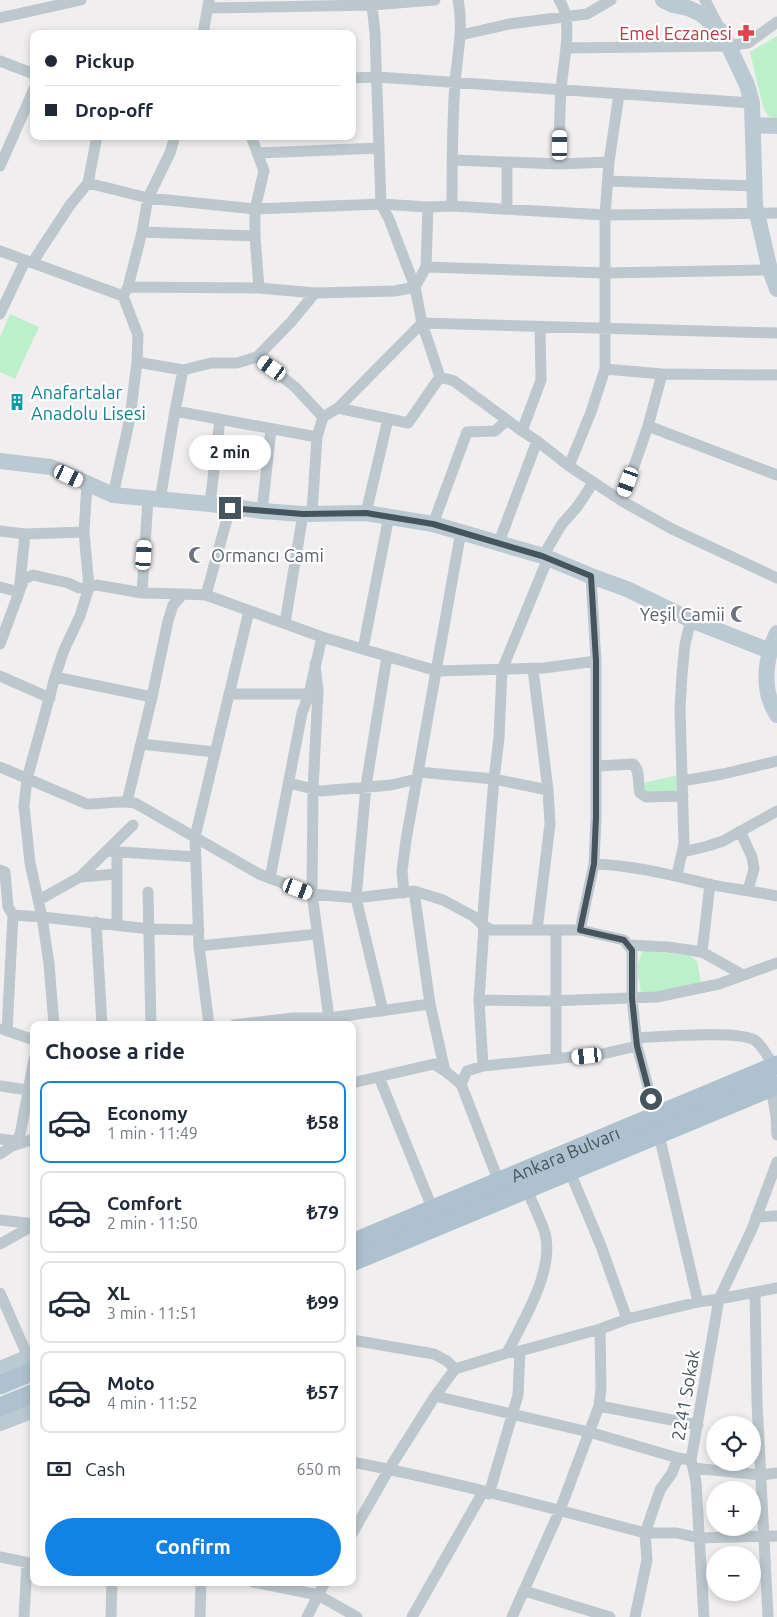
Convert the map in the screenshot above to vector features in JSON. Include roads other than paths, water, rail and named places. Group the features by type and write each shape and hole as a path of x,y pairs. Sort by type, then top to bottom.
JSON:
{"main road":[{"name":"Ankara Bulvarı","path":"356,1240 433,1210 775,1066"},
{"name":"Ankara Bulvarı","path":"356,1260 774,1087"},
{"path":"0,1385 30,1362"},
{"path":"0,1407 30,1395"}],"street":[{"path":"0,18 81,0"},
{"path":"203,30 209,4 371,3 435,0"},
{"path":"452,206 455,83 460,35 458,0"},
{"path":"559,0 566,18 566,48 561,89 559,164"},
{"path":"460,35 509,24 587,14 610,0"},
{"path":"663,0 701,14 725,39"},
{"path":"705,0 741,71 752,103 756,214 770,270 777,288"},
{"path":"371,3 375,33 381,204 389,219 415,287 422,323 440,377"},
{"path":"566,48 725,39 748,42 777,22"},
{"path":"0,61 30,72"},
{"path":"356,78 376,77 752,103"},
{"path":"569,466 591,412 605,369 605,215 609,162 618,94"},
{"path":"0,166 30,98"},
{"path":"753,125 777,126"},
{"path":"0,314 28,262 88,183 96,140"},
{"path":"113,495 130,418 138,362 138,335 125,291 142,232 148,198 170,153 174,140"},
{"path":"253,140 264,171 255,209 259,288"},
{"path":"258,153 379,148"},
{"path":"452,160 559,164 609,162"},
{"path":"507,162 507,209"},
{"path":"608,181 754,186"},
{"path":"88,183 148,198 255,209 381,204 605,215 777,213"},
{"path":"0,251 28,262 125,291 259,288 315,293 395,291 415,287 426,268 428,207"},
{"path":"142,232 255,236"},
{"path":"426,268 604,273 770,270"},
{"path":"138,362 183,370 211,363 237,363 257,358 315,293"},
{"path":"284,623 307,513 317,437 323,417 338,408 422,323 777,333"},
{"path":"522,431 542,380 540,327"},
{"path":"257,358 295,387 323,417"},
{"path":"605,369 662,374 777,375"},
{"path":"142,593 154,500 183,370"},
{"path":"622,501 648,426 662,374"},
{"path":"338,408 408,422 440,377"},
{"path":"440,377 454,381 569,466 622,501 672,529 777,578"},
{"path":"175,411 317,437"},
{"path":"210,504 220,419"},
{"path":"366,513 388,419"},
{"path":"433,524 467,432 495,432 507,420"},
{"path":"648,426 777,476"},
{"path":"262,511 271,430"},
{"path":"499,542 537,441"},
{"path":"0,461 51,467 113,495 262,511 366,513 433,524 545,557 627,589 691,620 770,650"},
{"path":"483,1066 479,1000 494,779 499,738 502,670 556,532 577,507 593,483"},
{"path":"54,1021 50,964 39,900 30,863 24,806 27,780 55,677 90,587 84,532 87,484"},
{"path":"206,594 230,508"},
{"path":"363,649 389,516"},
{"path":"0,531 25,534 84,532"},
{"path":"446,1071 430,1004 409,892 402,871 461,531"},
{"path":"20,592 25,534"},
{"path":"0,644 24,579 33,576 68,583 79,588 97,586 142,593 206,594 322,637 437,671 533,669 596,661"},
{"path":"580,930 594,864 596,661 591,576"},
{"path":"0,587 20,592"},
{"path":"128,802 168,621 173,605 183,594"},
{"path":"208,1021 199,946 195,837 249,611"},
{"path":"677,875 683,852 680,709 685,644 691,620"},
{"path":"777,633 770,650 767,680 771,702 777,715"},
{"path":"270,878 302,713 322,637"},
{"path":"383,1011 356,898 366,786 387,656"},
{"path":"315,664 318,691 313,789 312,894 330,1021"},
{"path":"533,669 548,790 550,824 537,930"},
{"path":"0,676 50,698"},
{"path":"55,677 152,697"},
{"path":"229,694 308,694"},
{"path":"141,744 216,752"},
{"path":"682,781 723,774 777,761"},
{"path":"596,766 632,764 638,772 640,793 646,797 683,796"},
{"path":"0,767 87,804 135,803 259,874 312,894 356,898 409,892 443,900 473,916 483,926 492,930 580,930 624,940 632,950 632,998 637,1042 656,1116"},
{"path":"288,783 321,791 391,784 418,775 494,779 548,790"},
{"path":"683,852 723,841 777,811"},
{"path":"39,900 80,877 112,851 132,825"},
{"path":"740,831 752,857 754,869 748,890"},
{"path":"112,851 196,857"},
{"path":"112,851 117,874 116,925"},
{"path":"594,864 609,864 677,875 710,884 777,896"},
{"path":"0,870 5,872 8,907 13,915 3,1030 30,1039"},
{"path":"80,877 117,874"},
{"path":"702,952 710,884"},
{"path":"148,892 151,1021"},
{"path":"13,915 150,929 198,930"},
{"path":"96,922 102,1021"},
{"path":"556,930 556,1060"},
{"path":"199,946 317,934"},
{"path":"628,945 668,947 702,952 743,975"},
{"path":"479,1000 555,1001 656,997 719,984 777,963"},
{"path":"335,1021 430,1004"},
{"path":"269,1021 292,1018 320,1021"},
{"path":"461,1084 467,1071 483,1066 602,1054 637,1042 711,1035 741,1036 755,1040 775,1066"},
{"path":"356,1082 434,1064 446,1071 461,1084 499,1182"},
{"path":"379,1077 433,1210"},
{"path":"0,1154 14,1143 20,1135 30,1080"},
{"path":"0,1086 28,1090"},
{"path":"774,1087 777,1135"},
{"path":"658,1135 698,1302"},
{"path":"0,1139 14,1143 30,1140"},
{"name":"2241 Sokak","path":"645,1533 660,1490 672,1473 678,1458 692,1464 719,1299 756,1217 777,1162"},
{"path":"570,1172 601,1246 627,1318"},
{"path":"507,1353 533,1302 542,1279 546,1251 545,1234 527,1190"},
{"path":"756,1217 777,1216"},
{"path":"0,1220 30,1224"},
{"path":"0,1244 30,1226"},
{"path":"356,1527 434,1396 455,1369 507,1353 600,1329 627,1318 698,1302 777,1288"},
{"path":"0,1293 30,1357"},
{"path":"755,1293 757,1403 768,1617"},
{"path":"512,1617 560,1510 599,1406 602,1388 600,1329"},
{"path":"356,1341 434,1354 447,1361 455,1369"},
{"path":"412,1617 486,1493 503,1450 518,1396 520,1351"},
{"path":"0,1369 30,1362"},
{"path":"434,1396 589,1432 678,1458"},
{"path":"599,1406 698,1425"},
{"path":"0,1424 30,1412"},
{"path":"356,1463 560,1510 645,1533 677,1533 699,1538 777,1536"},
{"path":"704,1617 696,1482 692,1464 761,1475 777,1473"},
{"path":"635,1617 647,1560 645,1533"},
{"path":"0,1557 30,1564 24,1617"},
{"path":"111,1617 112,1586"},
{"path":"200,1617 201,1586"},
{"path":"273,1586 318,1595 357,1617"},
{"path":"307,1617 323,1586"},
{"path":"525,1591 610,1617"}],"place":[{"name":"Emel Eczanesi","path":"746,33"},
{"name":"Anafartalar Anadolu Lisesi","path":"17,402"},
{"name":"Ormancı Cami","path":"197,555"},
{"name":"Yeşil Camii","path":"739,614"}]}
